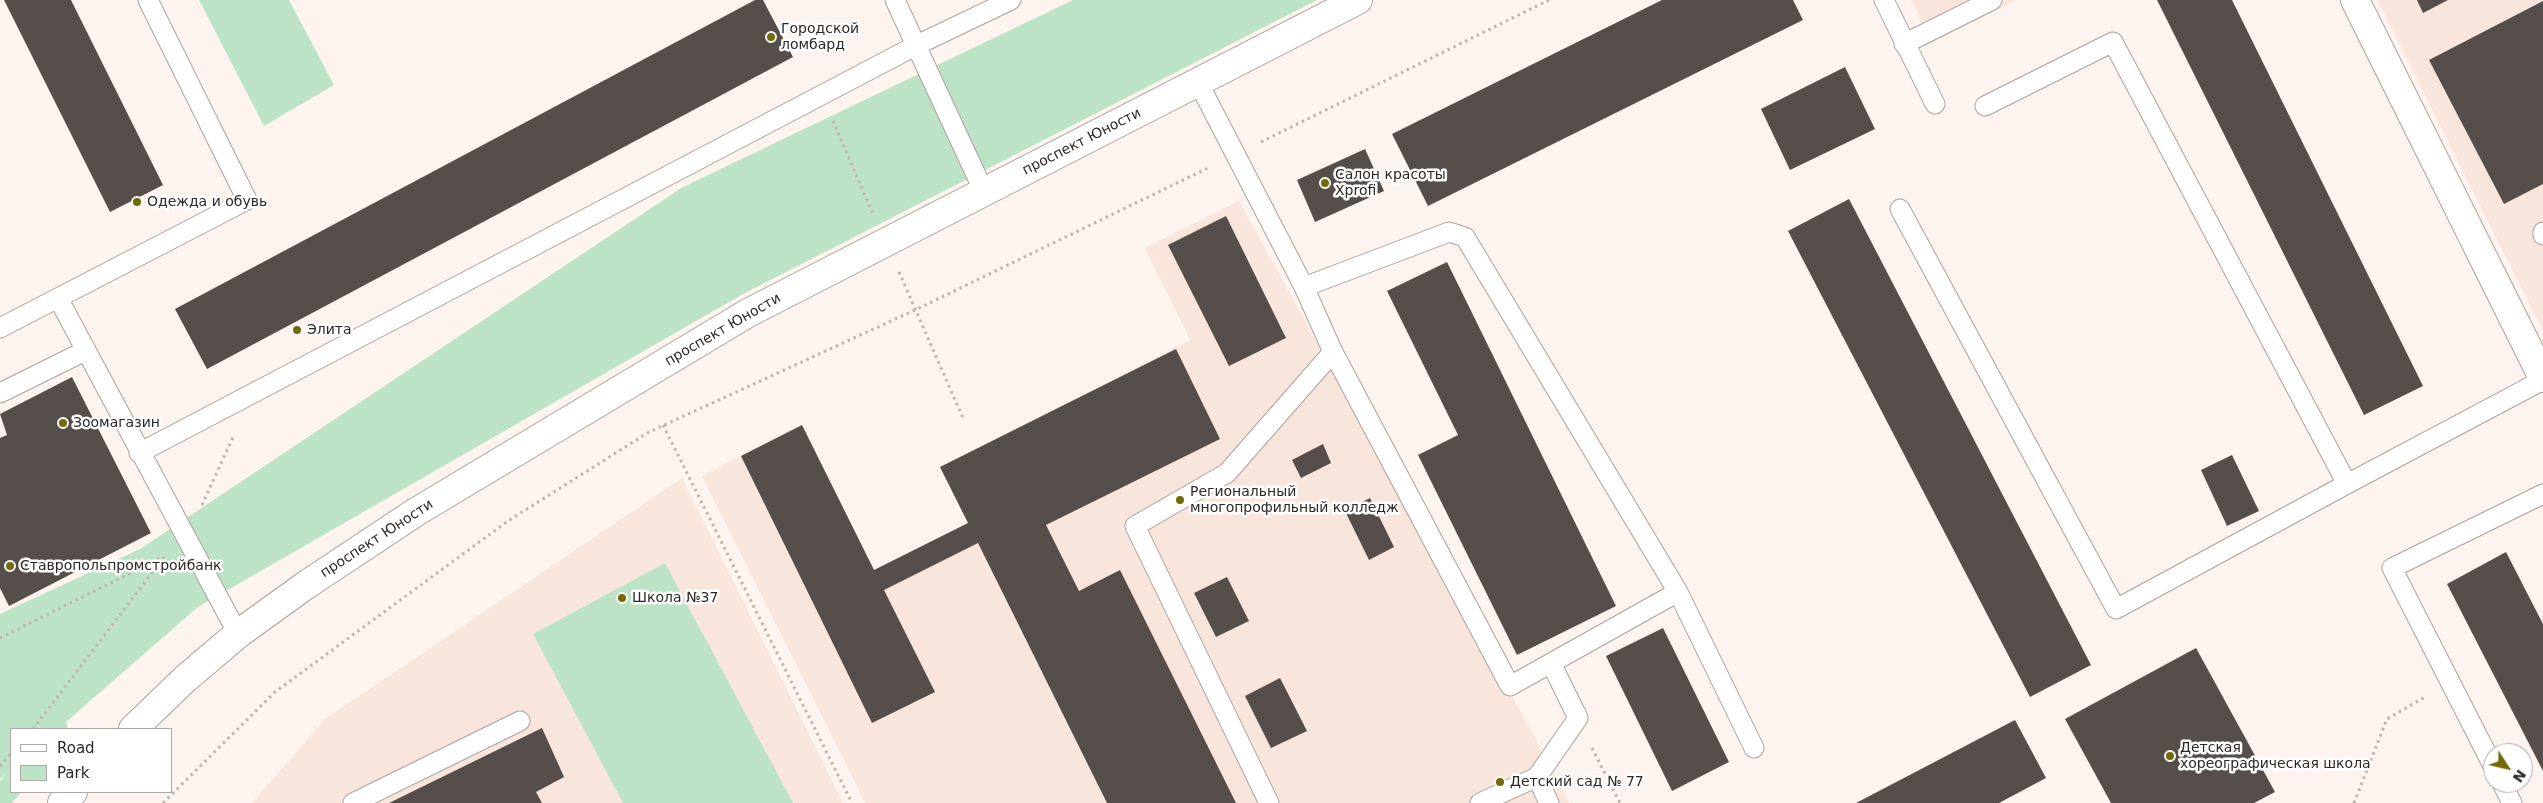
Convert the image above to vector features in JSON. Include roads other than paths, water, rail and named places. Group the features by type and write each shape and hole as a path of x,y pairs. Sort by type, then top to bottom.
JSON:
{"main road":[{"name":"проспект Юности","path":"134,728 185,679 238,634 306,585 416,512 748,313 1358,0"},
{"path":"2355,0 2543,379"},
{"path":"62,803 71,793"}],"lane":[{"path":"0,328 247,200 148,0"},
{"path":"895,0 984,192"},
{"path":"139,453 917,45 1011,0"},
{"path":"1884,0 1904,44 1936,104"},
{"path":"1904,44 1992,0"},
{"path":"1985,106 2113,42 2347,484"},
{"path":"1198,82 1234,155 1304,287 1333,352 1510,686 1678,592"},
{"path":"1900,209 2116,610 2543,379"},
{"path":"1304,287 1449,232 1465,237 1678,592 1754,748"},
{"path":"58,298 139,453 238,634"},
{"path":"0,393 85,351"},
{"path":"1269,803 1135,526 1227,473 1333,352"},
{"path":"2483,746 2392,568 2543,494"},
{"path":"1480,803 1537,777 1578,718 1551,663"},
{"path":"353,803 520,721"},
{"path":"1537,777 1549,803"}],"place":[{"name":"Городской ломбард","path":"771,37"},
{"name":"Салон красоты Xprofi","path":"1325,183"},
{"name":"Одежда и обувь","path":"137,202"},
{"name":"Элита","path":"297,330"},
{"name":"Зоомагазин","path":"63,423"},
{"name":"Региональный многопрофильный колледж","path":"1180,500"},
{"name":"Ставропольпромстройбанк","path":"10,566"},
{"name":"Школа №37","path":"622,598"},
{"name":"Детская хореографическая школа","path":"2170,756"},
{"name":"Детский сад № 77","path":"1500,782"}]}
